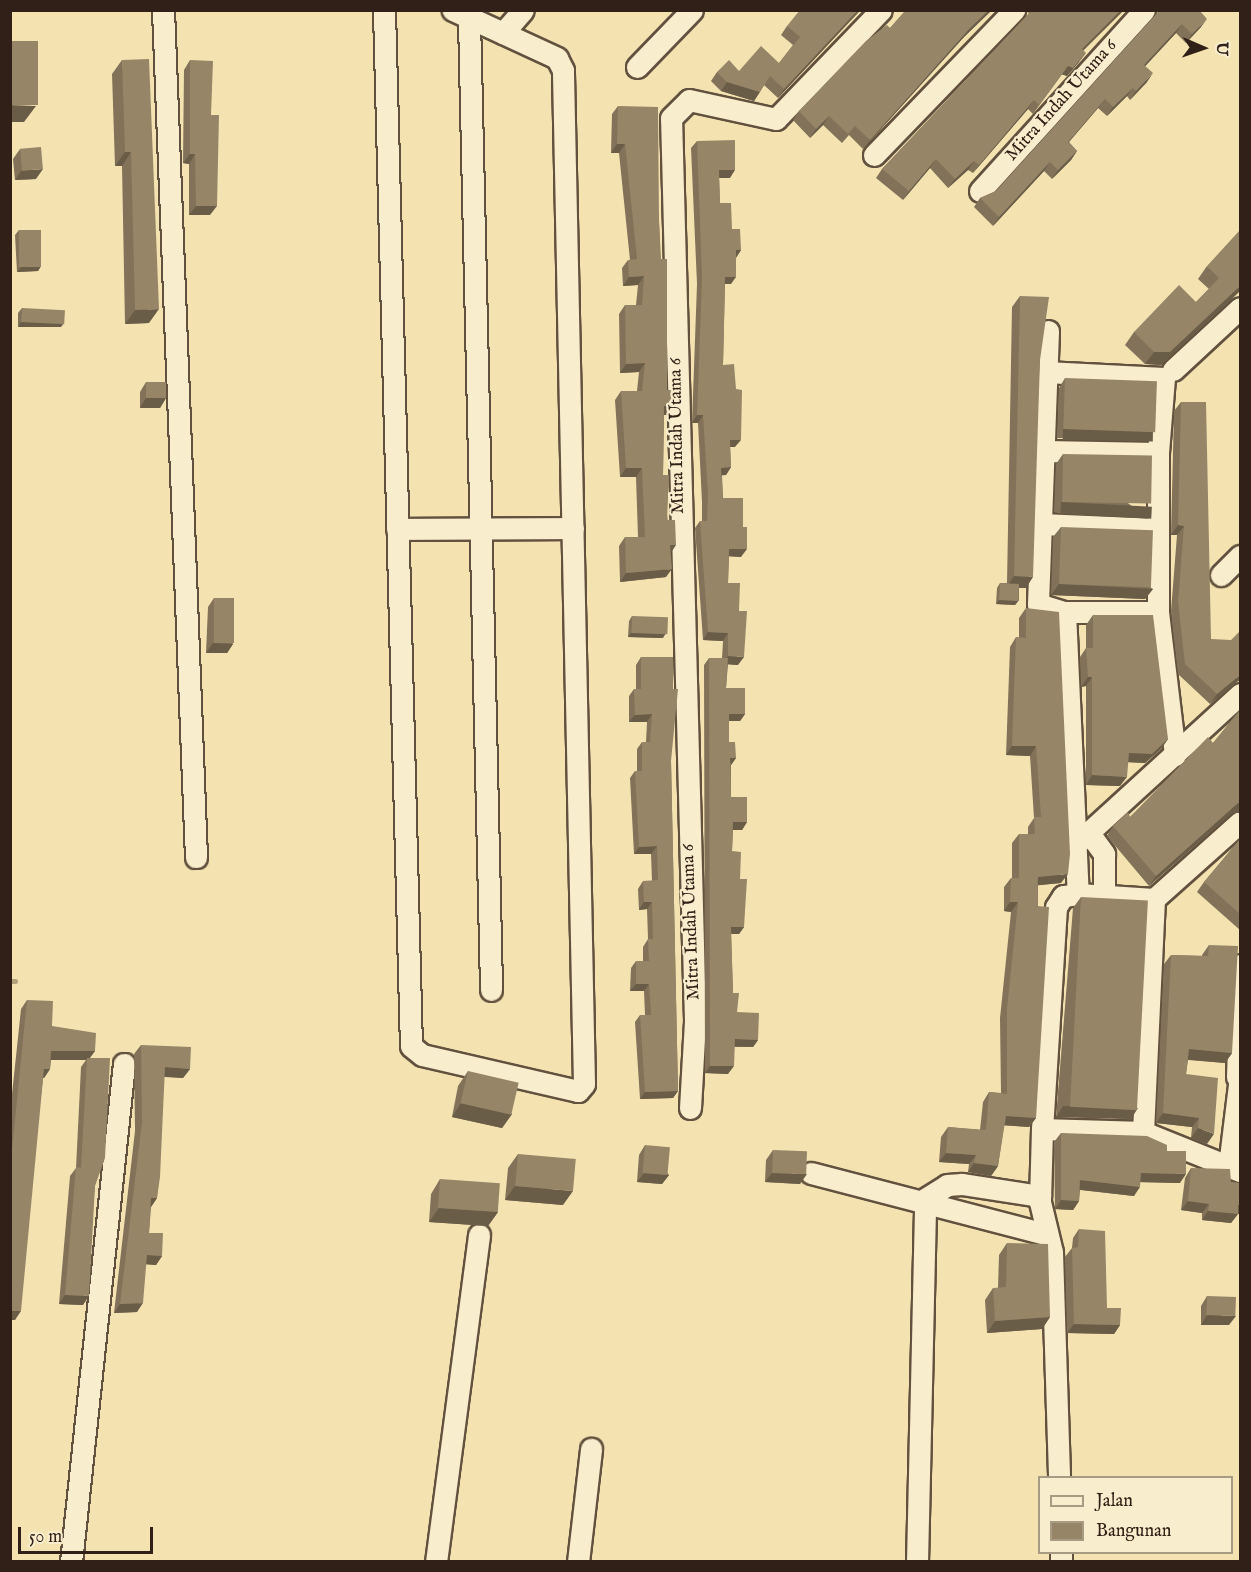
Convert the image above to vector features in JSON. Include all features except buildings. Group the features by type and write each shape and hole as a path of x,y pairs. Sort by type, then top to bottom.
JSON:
{"street":[{"path":"163,10 196,857"},
{"path":"384,10 411,1046 422,1055 578,1091 584,1084 563,70 558,58 461,14 481,530 491,990"},
{"path":"503,33 523,10"},
{"path":"637,67 692,10"},
{"name":"Mitra Indah Utama 6","path":"690,1108 694,1020 671,118 689,100 776,119 881,10"},
{"path":"874,155 1014,10"},
{"name":"Mitra Indah Utama 6","path":"980,191 1144,10"},
{"path":"1173,370 1240,308"},
{"path":"1048,331 1038,604 1065,612 1158,612"},
{"path":"1045,372 1164,378 1158,453 1158,612 1175,755"},
{"path":"1044,451 1158,453"},
{"path":"1041,524 1158,529"},
{"path":"397,529 573,528"},
{"path":"1221,575 1240,556"},
{"path":"1065,612 1083,838 1078,894"},
{"path":"1083,838 1240,694"},
{"path":"1059,1476 1052,1252 1046,1234 1040,1196 1056,907 1063,896 1078,894 1154,898 1240,822"},
{"path":"1083,838 1104,854 1104,896"},
{"path":"1143,1132 1154,898"},
{"path":"1240,965 1240,971"},
{"path":"1042,1129 1143,1132 1235,1169 1240,987"},
{"path":"71,1562 124,1064"},
{"path":"811,1173 934,1193 1040,1196"},
{"path":"934,1193 1046,1234"},
{"path":"917,1562 934,1193"},
{"path":"436,1562 479,1235"},
{"path":"578,1562 591,1449"}],"waterway":[{"path":"10,981 15,981"}]}
